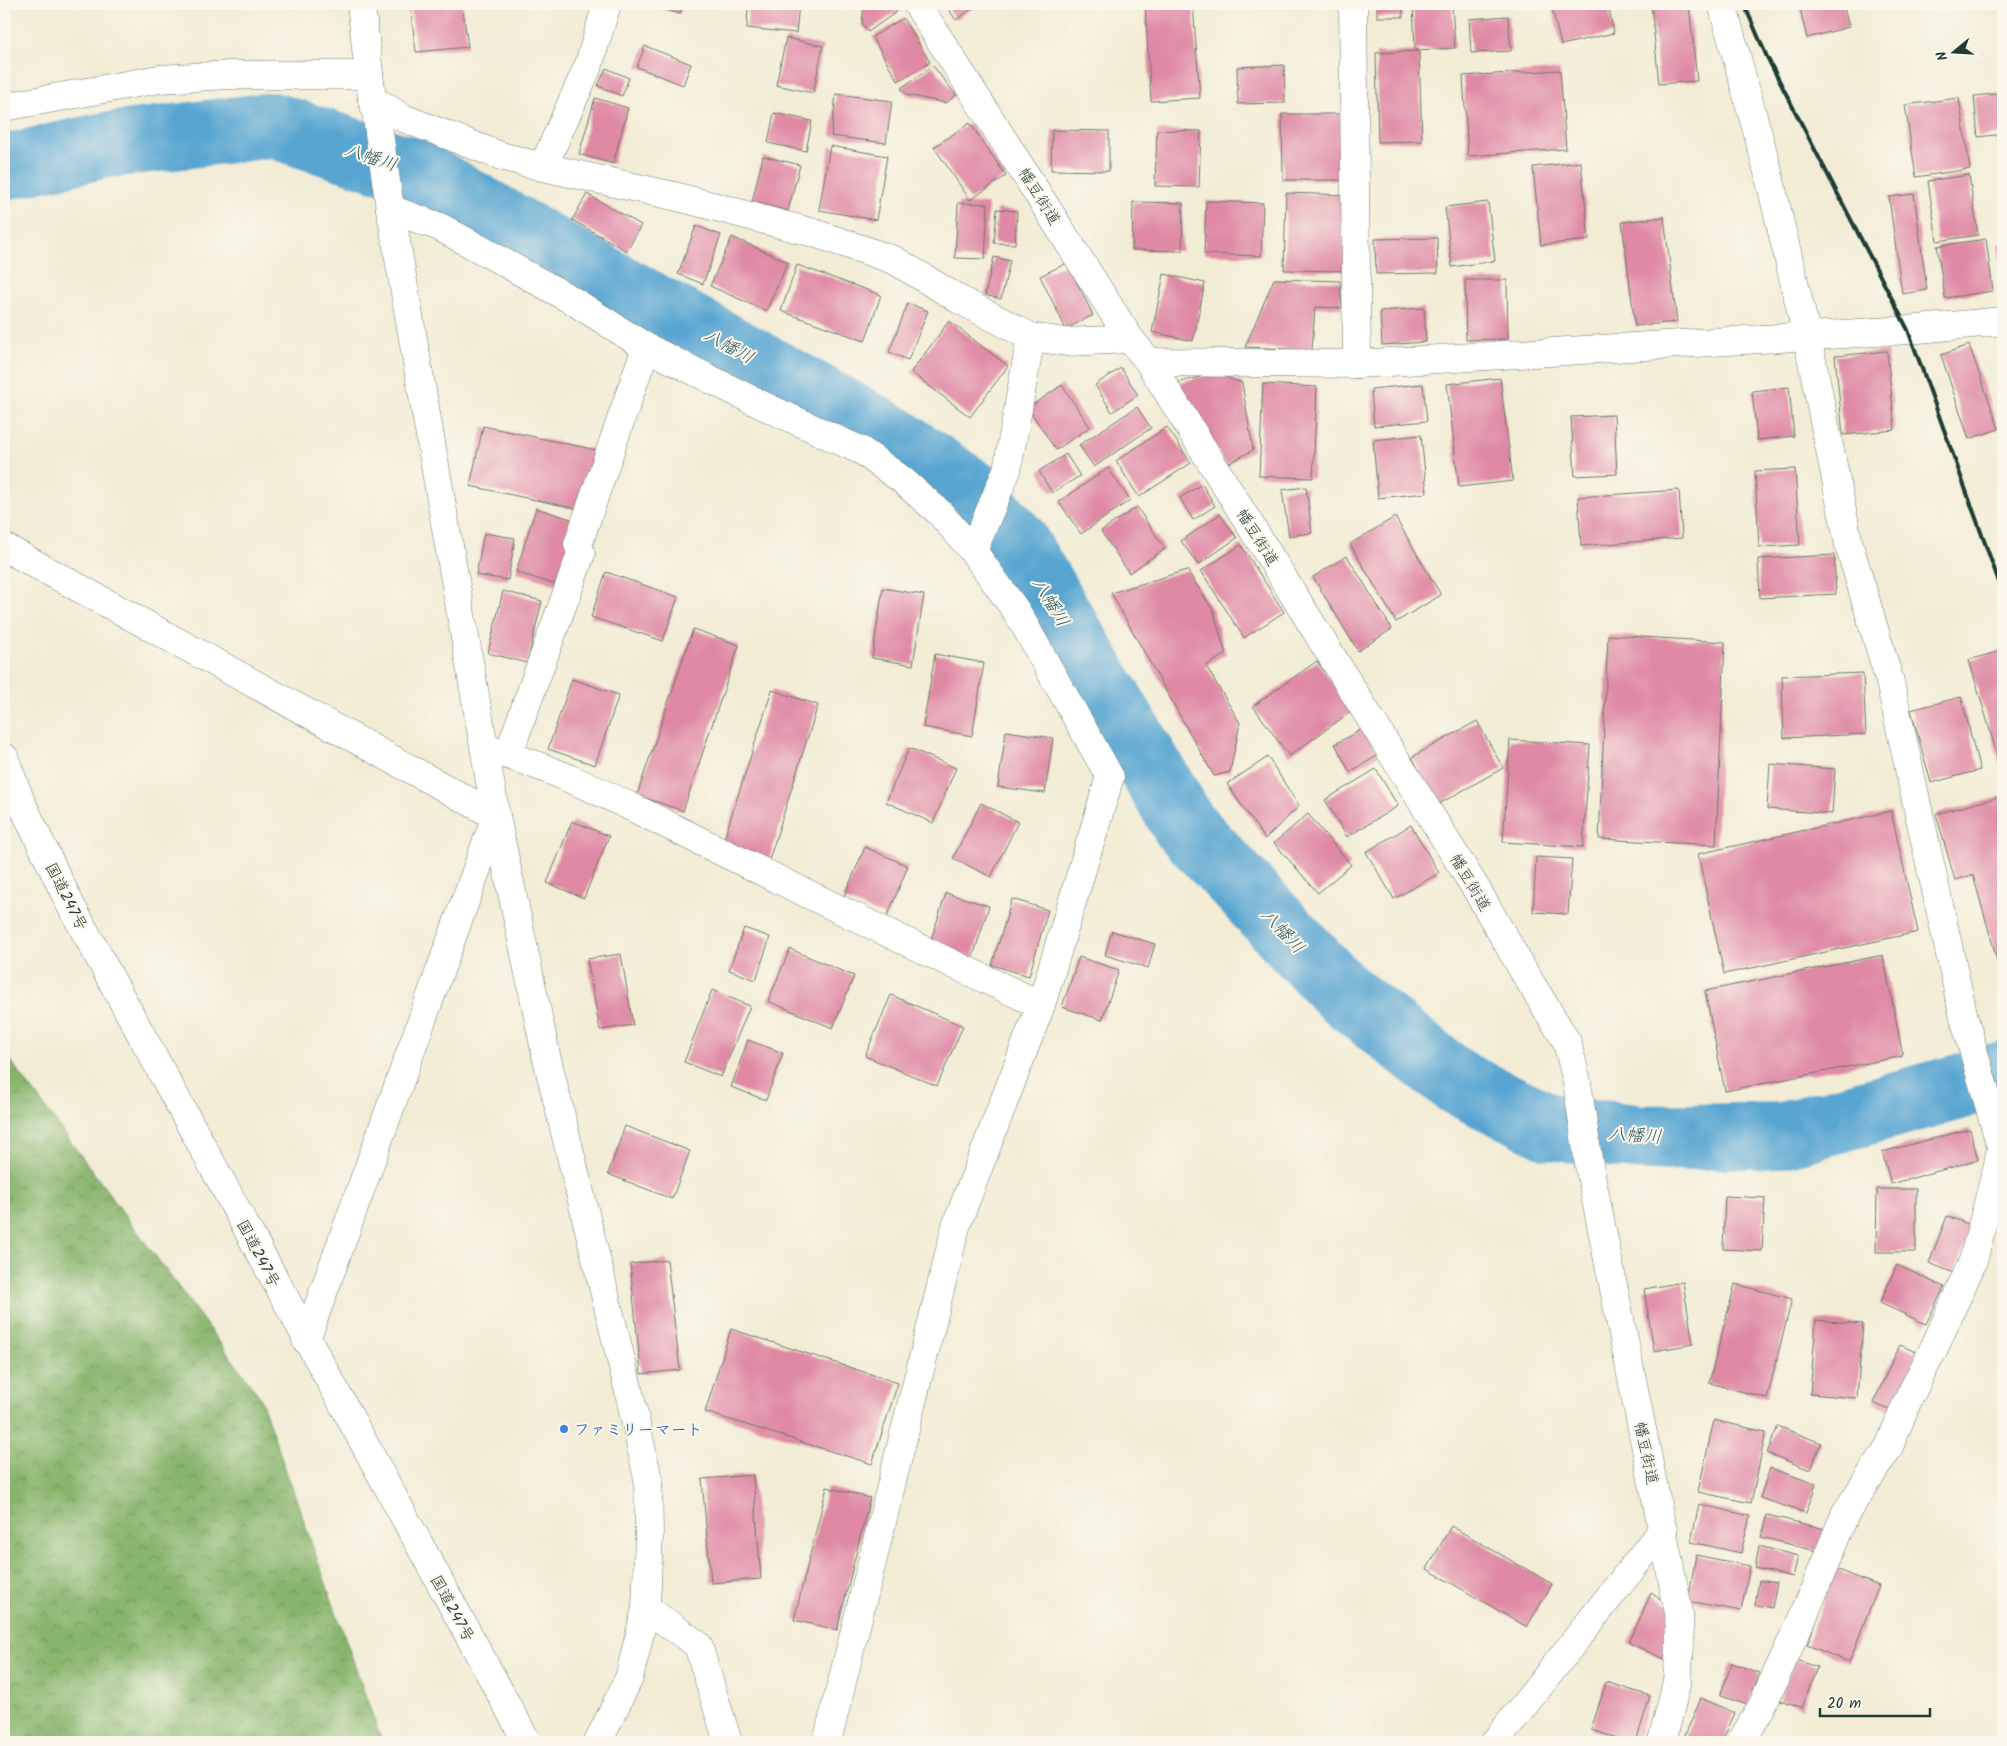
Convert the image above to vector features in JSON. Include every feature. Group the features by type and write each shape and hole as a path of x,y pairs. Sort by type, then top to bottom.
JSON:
{"main road":[{"path":"361,4 372,95 389,205 496,752 496,816 546,1055 629,1392 648,1479 650,1535 646,1608 629,1678 598,1742"},
{"path":"543,167 589,64 607,4"},
{"name":"幡豆街道","path":"917,4 1130,339 1149,362 1472,883 1567,1042 1577,1082 1589,1165 1679,1613 1680,1646 1677,1681 1662,1742"},
{"path":"1353,4 1357,364"},
{"path":"1722,4 1765,160 1807,336 1849,545 1890,682 1964,1018 1998,1114 2001,1147 1973,1261 1935,1346 1907,1402 1889,1447 1845,1514 1802,1619 1760,1710 1740,1742"},
{"path":"4,107 158,80 230,75 372,95 403,118 501,156 678,197 814,233 894,260 960,300 1031,337 1066,342 1130,339"},
{"path":"389,205 440,226 570,299 646,347 760,404 862,451 901,479 939,512 974,550 1017,612 1110,777 1040,1005 956,1226 827,1742"},
{"path":"1149,362 1357,364 1908,330 2003,321"},
{"path":"974,550 1007,470 1031,337"},
{"path":"496,752 581,554 578,544 646,347"},
{"path":"4,547 496,816"},
{"path":"496,752 600,792 960,968 1040,1005"},
{"name":"国道247号","path":"4,758 21,802 70,904 526,1742"},
{"path":"306,1340 496,816"},
{"path":"1495,1742 1663,1529"},
{"path":"646,1608 698,1645 728,1742"}],"green space":[{"path":"4,1052 260,1397 382,1742 4,1742"}],"building":[{"path":"410,4 462,4 468,47 416,52"},
{"path":"645,4 682,4 680,14"},
{"path":"748,4 799,4 796,33 747,28"},
{"path":"864,4 894,4 899,10 868,32 862,24"},
{"path":"945,4 979,4 956,20"},
{"path":"1145,4 1193,4 1200,98 1151,101"},
{"path":"1377,4 1403,4 1403,17 1377,17"},
{"path":"1413,4 1452,4 1455,48 1415,50"},
{"path":"1551,4 1608,4 1614,33 1561,45"},
{"path":"1651,4 1689,4 1697,81 1659,84"},
{"path":"1799,4 1843,4 1849,27 1807,38"},
{"path":"1508,16 1511,51 1471,53 1469,19"},
{"path":"903,18 930,62 898,81 872,37"},
{"path":"786,38 823,46 813,93 776,85"},
{"path":"645,46 691,64 683,85 637,67"},
{"path":"1419,51 1422,141 1378,142 1376,53"},
{"path":"1284,65 1285,103 1238,104 1237,67"},
{"path":"933,66 956,95 946,103 907,95 901,88"},
{"path":"606,68 629,78 622,96 598,86"},
{"path":"1560,70 1566,149 1468,156 1463,76"},
{"path":"2003,93 2003,134 1978,137 1974,96"},
{"path":"836,94 892,101 886,143 831,136"},
{"path":"595,98 628,108 613,164 579,154"},
{"path":"1959,98 1970,169 1916,177 1905,105"},
{"path":"774,113 812,121 806,151 768,143"},
{"path":"1282,114 1342,114 1342,180 1283,180"},
{"path":"970,123 1006,176 970,200 934,147"},
{"path":"1052,130 1109,131 1109,171 1051,170"},
{"path":"1157,130 1201,131 1199,187 1155,186"},
{"path":"830,146 887,156 876,220 819,210"},
{"path":"763,156 800,165 788,211 752,202"},
{"path":"1581,162 1589,240 1541,245 1533,167"},
{"path":"1969,175 1978,235 1937,241 1928,181"},
{"path":"1286,193 1346,195 1344,271 1284,270"},
{"path":"587,194 641,225 627,251 572,220"},
{"path":"1914,194 1927,290 1902,294 1889,197"},
{"path":"1206,201 1263,203 1261,256 1204,254"},
{"path":"1133,202 1183,203 1182,251 1132,250"},
{"path":"1488,202 1495,261 1452,267 1445,207"},
{"path":"958,203 988,204 985,259 955,258"},
{"path":"997,209 1017,211 1015,244 994,243"},
{"path":"1664,217 1677,322 1635,326 1622,222"},
{"path":"696,226 721,235 703,284 678,274"},
{"path":"732,237 788,262 766,311 710,286"},
{"path":"1437,238 1438,273 1376,274 1375,239"},
{"path":"1986,239 1993,291 1945,298 1937,246"},
{"path":"2003,243 2003,279 2002,279 1998,244"},
{"path":"994,257 1010,261 1001,299 985,295"},
{"path":"1067,263 1093,315 1066,329 1040,276"},
{"path":"797,265 881,295 865,341 781,311"},
{"path":"1164,274 1205,283 1193,341 1152,332"},
{"path":"1274,279 1340,281 1342,308 1315,307 1312,350 1245,347"},
{"path":"1465,280 1507,280 1508,339 1466,340"},
{"path":"908,303 928,311 908,360 889,352"},
{"path":"1424,308 1426,342 1382,345 1380,311"},
{"path":"949,321 1008,366 970,417 911,372"},
{"path":"1969,345 1999,429 1969,439 1941,355"},
{"path":"1887,351 1895,430 1843,435 1835,356"},
{"path":"1121,368 1138,395 1112,412 1095,385"},
{"path":"1215,373 1242,383 1253,450 1226,465 1177,383"},
{"path":"1500,378 1513,481 1459,487 1447,384"},
{"path":"1263,384 1317,387 1313,478 1259,476"},
{"path":"1423,384 1427,421 1374,426 1371,389"},
{"path":"1062,385 1090,427 1056,450 1028,408"},
{"path":"1789,387 1794,436 1757,440 1752,391"},
{"path":"1137,407 1151,428 1094,467 1079,445"},
{"path":"1614,415 1617,474 1575,476 1571,417"},
{"path":"483,426 596,450 583,510 470,486"},
{"path":"1167,427 1191,463 1139,497 1116,461"},
{"path":"1421,435 1427,493 1378,498 1373,440"},
{"path":"1066,454 1080,476 1052,493 1039,471"},
{"path":"1108,468 1130,500 1081,534 1059,502"},
{"path":"1795,469 1800,545 1759,547 1755,471"},
{"path":"1202,484 1215,506 1193,520 1180,498"},
{"path":"1306,487 1312,533 1289,536 1282,490"},
{"path":"1679,490 1682,538 1581,546 1578,497"},
{"path":"1137,507 1165,549 1129,573 1101,531"},
{"path":"536,508 577,521 557,585 516,572"},
{"path":"1220,514 1237,538 1198,565 1181,541"},
{"path":"1395,517 1441,595 1396,622 1350,544"},
{"path":"484,533 515,538 508,580 476,575"},
{"path":"1241,545 1284,612 1244,638 1201,571"},
{"path":"1834,555 1836,594 1760,598 1758,559"},
{"path":"1347,556 1392,629 1358,651 1313,577"},
{"path":"1187,570 1213,610 1226,654 1206,666 1240,723 1230,772 1214,776 1111,593"},
{"path":"606,572 678,597 663,641 591,617"},
{"path":"883,588 924,595 913,665 872,658"},
{"path":"503,591 542,601 527,663 488,653"},
{"path":"693,629 739,645 683,811 637,795"},
{"path":"1608,635 1725,642 1716,845 1599,839"},
{"path":"2003,650 2003,774 1969,660"},
{"path":"935,654 984,663 972,736 923,727"},
{"path":"1317,661 1352,711 1289,756 1253,706"},
{"path":"1863,673 1866,734 1784,738 1782,676"},
{"path":"572,679 619,695 595,765 548,749"},
{"path":"772,690 818,705 769,860 722,845"},
{"path":"1961,697 1980,770 1931,783 1911,710"},
{"path":"1477,721 1503,768 1437,805 1412,757"},
{"path":"1364,728 1379,755 1350,772 1335,744"},
{"path":"1006,731 1053,738 1045,793 998,787"},
{"path":"1510,740 1590,745 1583,847 1503,842"},
{"path":"909,748 956,768 933,823 886,802"},
{"path":"1268,757 1299,806 1265,839 1227,784"},
{"path":"1770,764 1835,769 1832,814 1767,809"},
{"path":"1376,769 1398,806 1347,837 1325,800"},
{"path":"2003,796 2003,981 1973,875 1955,880 1936,814"},
{"path":"981,803 1018,822 991,877 953,858"},
{"path":"1891,811 1918,932 1724,974 1698,854"},
{"path":"1308,814 1351,865 1318,893 1274,843"},
{"path":"572,821 609,836 584,898 547,883"},
{"path":"1411,825 1439,873 1394,899 1366,852"},
{"path":"865,847 908,866 887,917 843,899"},
{"path":"1536,857 1572,859 1568,914 1533,912"},
{"path":"946,893 989,906 972,960 929,946"},
{"path":"1012,899 1048,910 1029,976 992,965"},
{"path":"744,928 770,937 756,980 729,970"},
{"path":"1112,931 1155,944 1148,968 1105,955"},
{"path":"790,949 854,976 833,1028 768,1001"},
{"path":"621,954 633,1025 600,1030 587,959"},
{"path":"1883,955 1903,1056 1725,1091 1705,991"},
{"path":"1079,957 1119,970 1102,1020 1062,1007"},
{"path":"712,990 750,1006 721,1077 684,1062"},
{"path":"891,995 963,1026 937,1086 865,1056"},
{"path":"748,1040 783,1053 766,1100 731,1087"},
{"path":"625,1126 690,1151 672,1199 608,1174"},
{"path":"1970,1129 1978,1160 1891,1184 1882,1152"},
{"path":"1877,1189 1916,1189 1916,1252 1876,1252"},
{"path":"1725,1196 1765,1198 1762,1251 1723,1249"},
{"path":"1947,1216 1973,1226 1954,1273 1929,1263"},
{"path":"667,1260 680,1370 641,1374 630,1264"},
{"path":"1897,1265 1944,1287 1926,1324 1880,1303"},
{"path":"1683,1282 1693,1344 1654,1351 1644,1289"},
{"path":"1735,1284 1792,1299 1767,1398 1709,1383"},
{"path":"1816,1320 1863,1324 1857,1398 1810,1394"},
{"path":"731,1329 898,1383 872,1464 705,1412"},
{"path":"1900,1345 1918,1353 1892,1411 1873,1403"},
{"path":"1714,1420 1766,1432 1751,1503 1698,1492"},
{"path":"1778,1426 1821,1443 1810,1470 1767,1453"},
{"path":"1770,1468 1816,1484 1806,1513 1760,1498"},
{"path":"753,1475 761,1579 711,1583 702,1479"},
{"path":"827,1487 870,1498 837,1630 794,1620"},
{"path":"1699,1504 1750,1516 1741,1553 1691,1542"},
{"path":"1767,1515 1825,1529 1820,1552 1761,1537"},
{"path":"1451,1526 1552,1584 1527,1627 1427,1569"},
{"path":"1759,1546 1798,1556 1793,1577 1755,1568"},
{"path":"1696,1555 1750,1566 1741,1611 1688,1601"},
{"path":"1836,1569 1879,1586 1849,1662 1807,1645"},
{"path":"1759,1580 1777,1583 1772,1608 1755,1605"},
{"path":"1651,1593 1671,1606 1669,1661 1629,1643"},
{"path":"1794,1659 1817,1667 1802,1708 1780,1700"},
{"path":"1732,1663 1759,1673 1748,1705 1720,1696"},
{"path":"1606,1682 1650,1696 1636,1742 1630,1742 1591,1730"},
{"path":"1701,1698 1735,1713 1722,1742 1682,1742"}],"waterway":[{"name":"八幡川","path":"4,167 101,146 272,125 417,172 581,266 894,439 971,491 1014,539 1185,826 1340,991 1458,1083 1550,1127 1644,1138 1783,1135 2003,1075"}],"railway":[{"path":"1744,4 1767,57 1908,330 2003,593"}],"place":[{"name":"ファミリーマート","path":"564,1429"}]}
